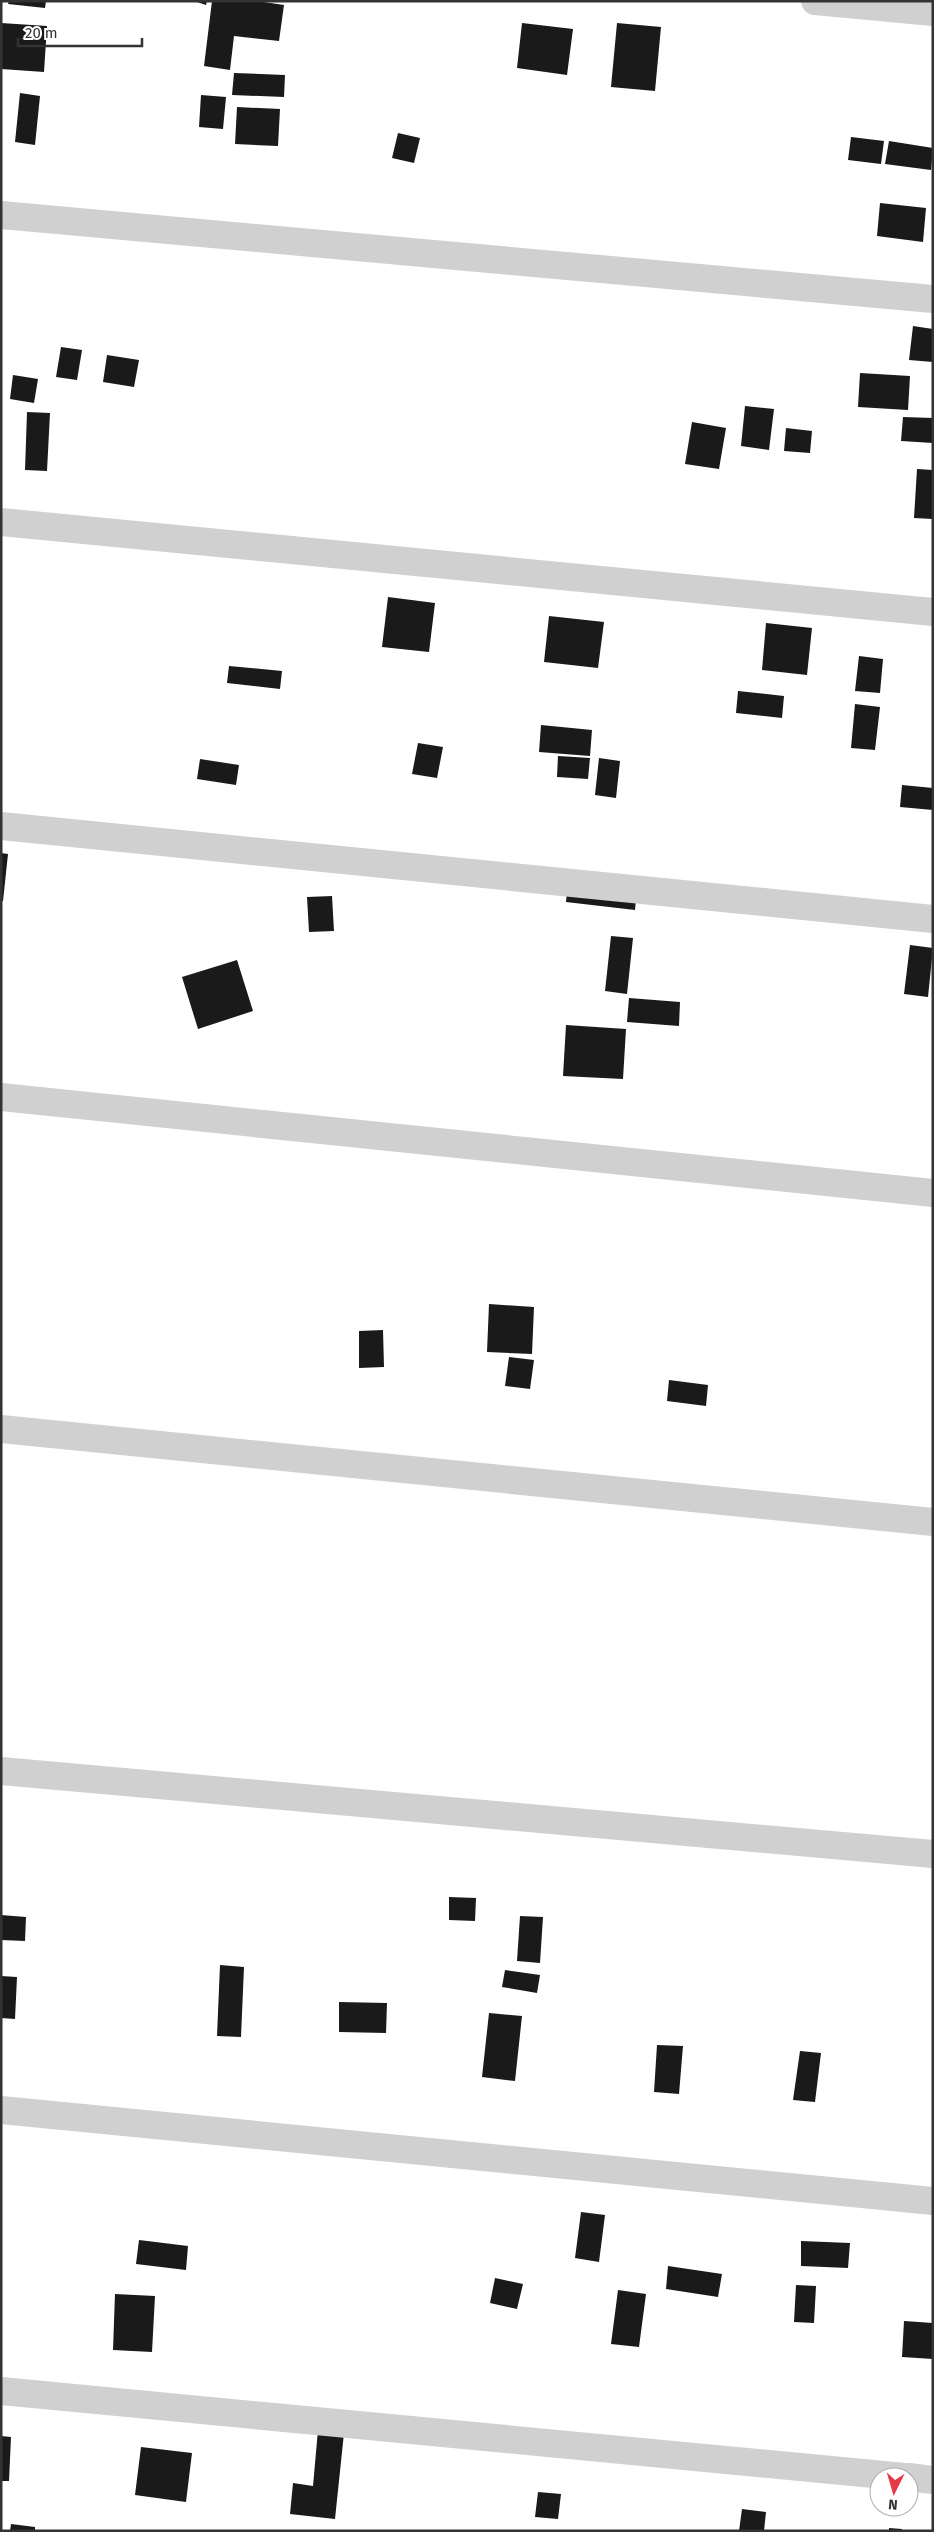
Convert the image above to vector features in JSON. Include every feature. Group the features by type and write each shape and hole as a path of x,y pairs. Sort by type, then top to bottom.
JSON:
{"street":[{"path":"815,1 933,12"},
{"path":"1,215 933,299"},
{"path":"1,522 933,612"},
{"path":"1,826 933,919"},
{"path":"1,1097 933,1193"},
{"path":"1,1429 933,1522"},
{"path":"1,1771 933,1854"},
{"path":"1,2110 933,2201"},
{"path":"1,2391 869,2474"},
{"path":"919,2478 933,2480"}],"building":[{"path":"9,1 46,1 45,8 8,4"},
{"path":"194,1 207,1 206,5"},
{"path":"212,1 257,1 284,5 279,41 234,36 230,70 204,66"},
{"path":"1,23 47,26 44,72 1,69"},
{"path":"522,23 573,29 567,75 517,68"},
{"path":"617,23 661,27 655,91 611,87"},
{"path":"234,73 285,75 284,97 232,95"},
{"path":"20,93 40,96 35,145 15,142"},
{"path":"201,95 226,97 223,129 199,127"},
{"path":"237,107 280,109 278,146 235,144"},
{"path":"398,133 420,138 414,163 392,158"},
{"path":"851,137 884,141 881,164 848,160"},
{"path":"889,141 933,148 931,170 885,164"},
{"path":"880,203 926,208 923,242 877,236"},
{"path":"913,326 933,329 933,362 909,360"},
{"path":"61,347 82,350 77,380 56,377"},
{"path":"107,355 139,360 134,387 103,382"},
{"path":"860,373 910,376 908,410 858,407"},
{"path":"13,375 38,379 34,403 10,399"},
{"path":"745,406 774,409 769,450 741,446"},
{"path":"27,412 50,413 47,471 25,470"},
{"path":"903,417 933,418 933,443 901,441"},
{"path":"692,422 726,428 719,469 685,464"},
{"path":"786,428 812,431 810,453 784,451"},
{"path":"917,469 933,470 933,519 914,518"},
{"path":"388,597 435,603 429,652 382,647"},
{"path":"549,616 604,622 598,668 544,662"},
{"path":"766,623 812,628 807,675 762,670"},
{"path":"859,656 883,659 880,693 855,691"},
{"path":"229,666 282,671 280,689 227,683"},
{"path":"738,691 784,696 782,718 736,713"},
{"path":"855,704 880,707 875,750 851,748"},
{"path":"541,725 592,730 590,756 539,752"},
{"path":"418,743 443,747 437,778 412,774"},
{"path":"558,756 590,758 588,779 557,777"},
{"path":"599,758 620,761 616,798 595,795"},
{"path":"200,759 239,765 236,785 197,779"},
{"path":"902,785 933,788 933,810 900,807"},
{"path":"1,853 8,854 3,901 1,901"},
{"path":"568,881 637,889 635,910 566,902"},
{"path":"332,896 334,931 309,932 307,897"},
{"path":"611,936 633,938 627,994 605,991"},
{"path":"910,945 933,948 928,997 904,994"},
{"path":"237,960 253,1011 198,1029 182,977"},
{"path":"629,998 680,1002 679,1026 627,1022"},
{"path":"566,1025 626,1029 623,1079 563,1076"},
{"path":"489,1304 534,1307 532,1354 487,1352"},
{"path":"383,1330 384,1367 359,1368 359,1331"},
{"path":"509,1357 534,1360 530,1389 505,1386"},
{"path":"669,1380 708,1385 706,1406 667,1401"},
{"path":"449,1897 476,1898 475,1921 449,1920"},
{"path":"1,1915 26,1917 25,1941 1,1940"},
{"path":"520,1916 543,1917 540,1963 517,1961"},
{"path":"220,1965 244,1967 241,2037 217,2036"},
{"path":"505,1970 540,1975 537,1993 502,1987"},
{"path":"1,1976 17,1977 15,2019 1,2018"},
{"path":"339,2002 387,2003 386,2033 339,2032"},
{"path":"489,2013 522,2016 515,2081 482,2077"},
{"path":"657,2045 683,2046 679,2094 654,2092"},
{"path":"800,2051 821,2053 815,2102 793,2100"},
{"path":"581,2212 605,2215 599,2262 575,2258"},
{"path":"139,2240 188,2246 186,2270 136,2264"},
{"path":"801,2241 850,2243 848,2268 801,2266"},
{"path":"668,2266 722,2274 718,2297 666,2289"},
{"path":"495,2278 523,2284 517,2309 490,2303"},
{"path":"796,2285 816,2286 814,2323 794,2322"},
{"path":"618,2290 646,2294 639,2347 611,2344"},
{"path":"115,2294 155,2296 152,2352 113,2350"},
{"path":"904,2321 933,2323 933,2359 902,2357"},
{"path":"318,2430 344,2433 335,2519 290,2514 293,2483 313,2486"},
{"path":"1,2436 11,2437 9,2481 1,2481"},
{"path":"141,2447 192,2453 186,2502 135,2495"},
{"path":"538,2492 561,2494 558,2519 535,2517"},
{"path":"742,2509 766,2512 764,2531 739,2531"},
{"path":"11,2524 35,2527 35,2531 10,2531"},
{"path":"889,2528 902,2529 902,2531 889,2531"}]}
